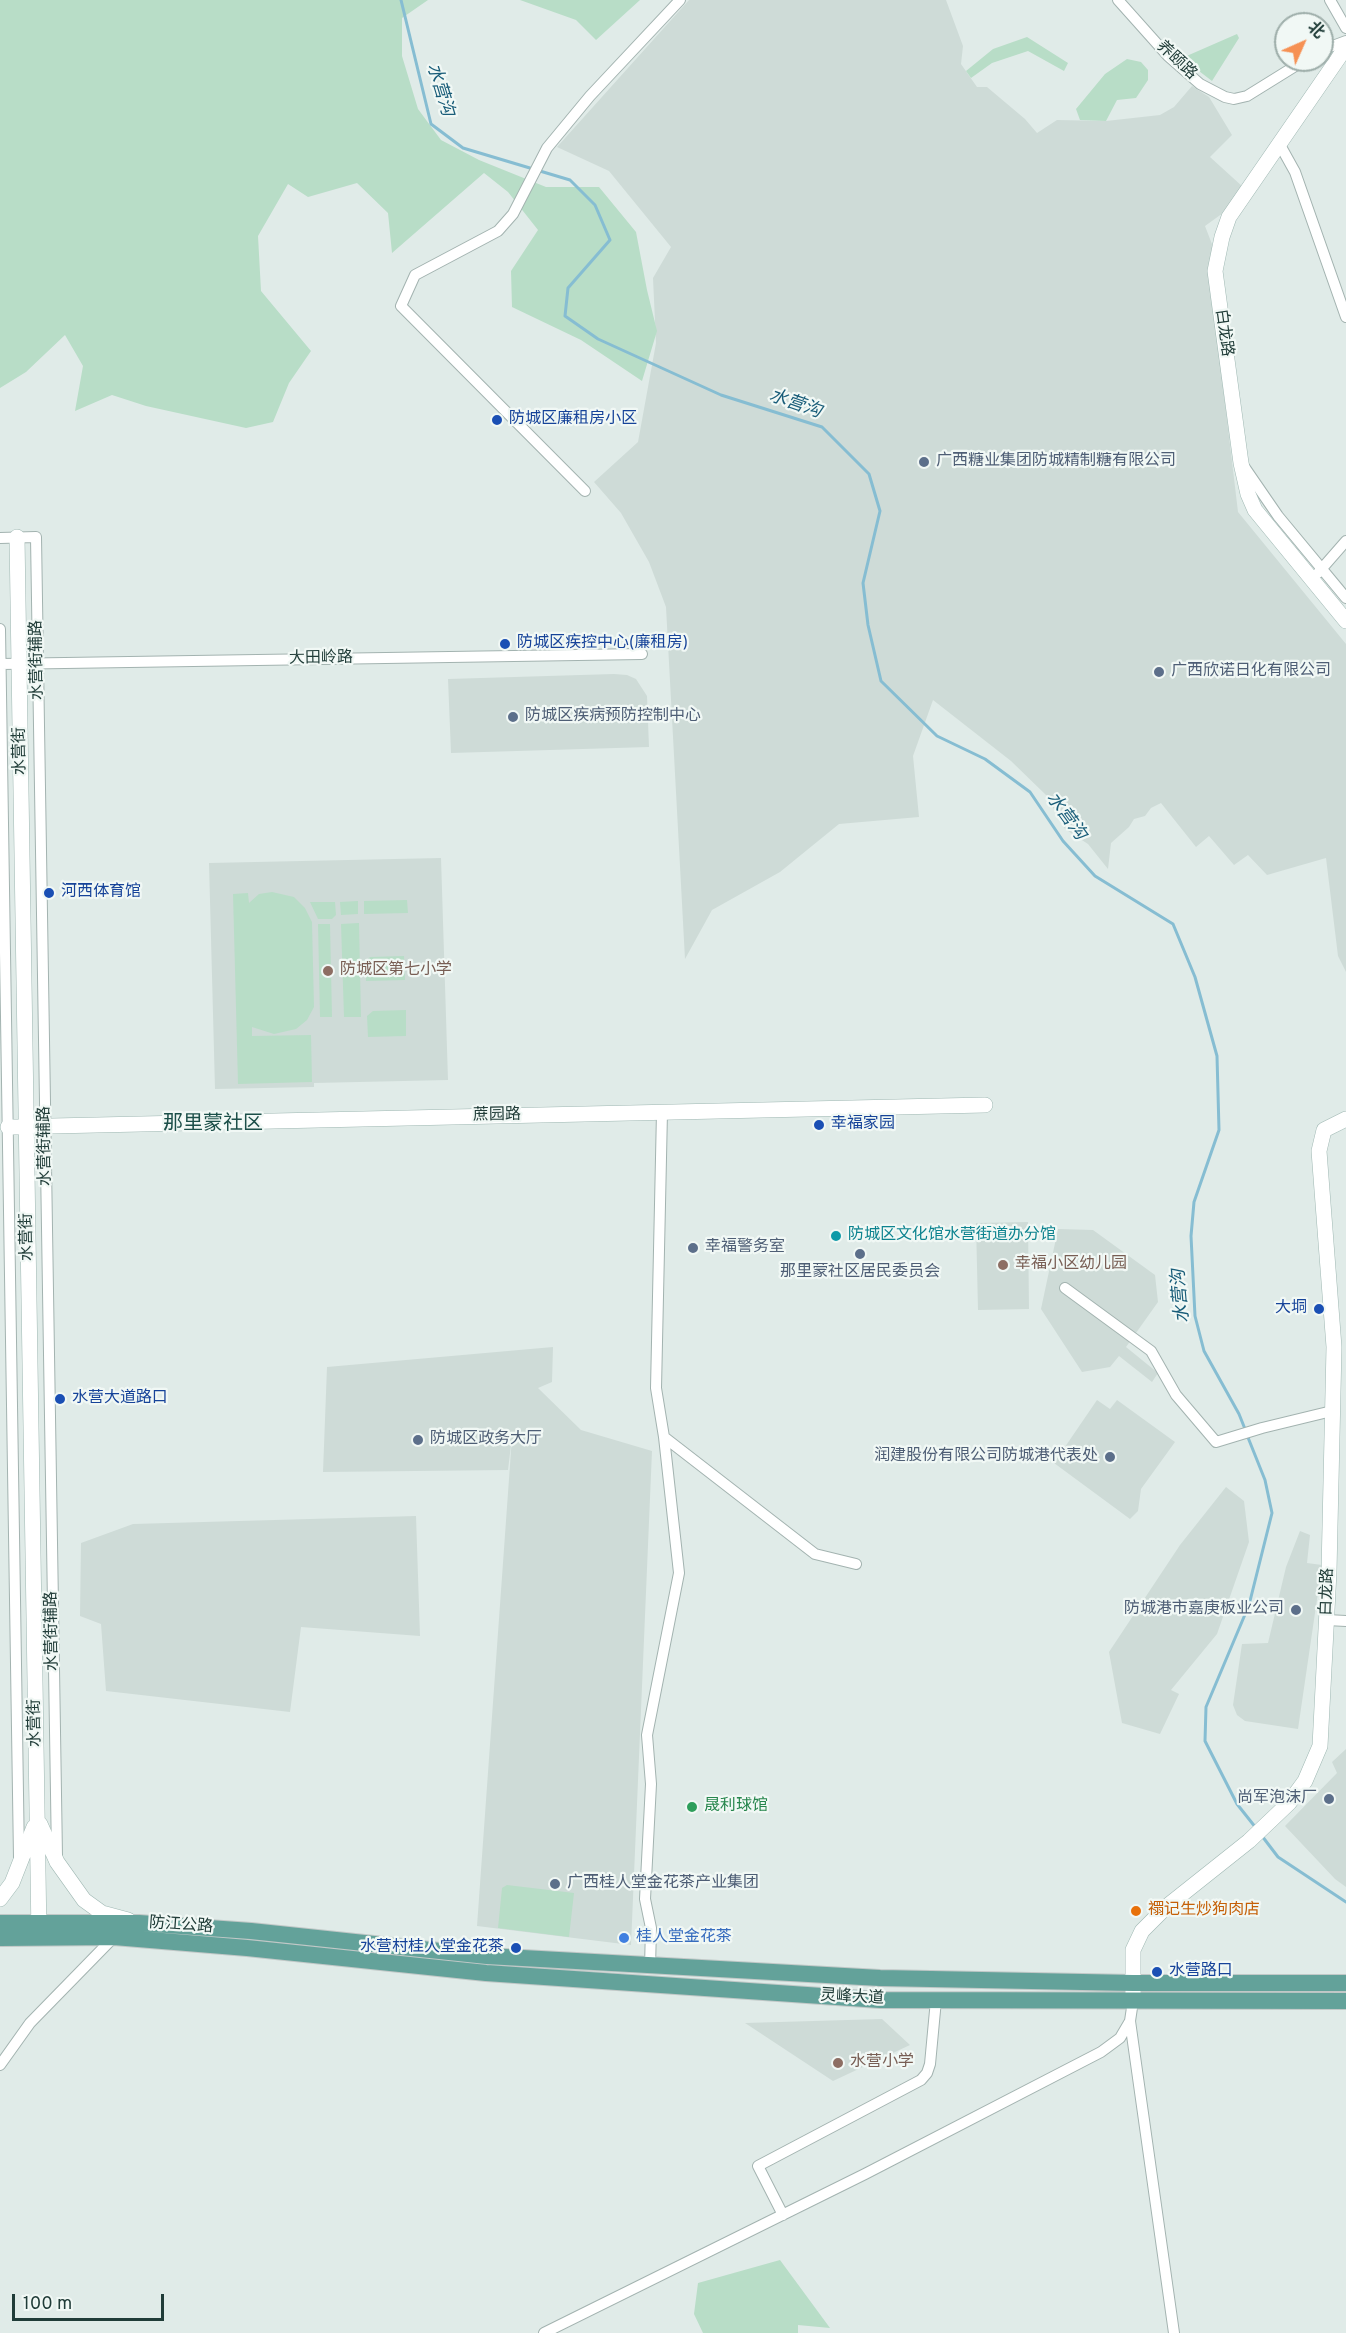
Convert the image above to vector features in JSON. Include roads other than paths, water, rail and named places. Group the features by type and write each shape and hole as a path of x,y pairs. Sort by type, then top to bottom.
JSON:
{"main road":[{"name":"防江公路","path":"0,1923 114,1938 360,1951"},
{"name":"防江公路","path":"0,1938 39,1929 139,1923 251,1932 360,1951"},
{"name":"灵峰大道","path":"360,1951 880,1978 1133,1983 1346,1983"},
{"name":"灵峰大道","path":"360,1951 510,1974 880,2000 1346,2001"}],"street":[{"path":"585,491 401,306 415,275 498,231 513,214 547,148 590,96 680,0"},
{"name":"养颐路","path":"1118,0 1168,57 1200,84 1225,97 1234,99 1247,96 1286,72"},
{"path":"1330,0 1346,28"},
{"name":"白龙路","path":"1346,47 1229,217 1215,271 1241,462 1248,494 1255,510 1317,575 1346,621"},
{"path":"1280,145 1295,172 1346,317"},
{"path":"0,538 17,537"},
{"name":"水营街辅路","path":"17,537 36,537 57,1862"},
{"name":"水营街","path":"17,537 39,1929"},
{"path":"1346,541 1317,575 1346,598"},
{"path":"0,628 19,1864"},
{"name":"大田岭路","path":"1,664 642,654"},
{"name":"蔗园路","path":"8,1127 985,1105"},
{"path":"650,1967 651,1928 645,1899 651,1784 647,1735 679,1573 664,1437 656,1389 662,1112"},
{"name":"白龙路","path":"1133,2001 1133,1950 1142,1931 1166,1907 1249,1841 1279,1812 1305,1781 1320,1746 1327,1620 1334,1347 1319,1151 1324,1130 1346,1119"},
{"path":"1065,1288 1151,1351 1176,1395 1216,1442 1332,1411"},
{"path":"664,1437 814,1554 856,1564"},
{"path":"1327,1620 1346,1621"},
{"path":"37,1818 57,1862 84,1900 102,1913 139,1923"},
{"path":"0,1899 12,1883 37,1818"},
{"path":"0,2065 30,2023 114,1938"},
{"path":"783,2215 758,2166 921,2080 930,2064 936,2000"},
{"path":"1133,2001 1130,2021 1174,2333"},
{"path":"544,2333 783,2215 1101,2052 1120,2038 1130,2021"}],"waterway":[{"name":"水营沟","path":"401,0 431,124 463,148 570,180 595,205 610,240 568,288 565,316 598,339 721,395 822,427 869,474 880,511 863,583 868,625 881,681 937,736 985,759 1030,792 1063,841 1095,876 1173,924 1195,977 1217,1056 1219,1130 1194,1202 1191,1236 1195,1316 1204,1351 1245,1429"},
{"name":"水营沟","path":"1247,1435 1265,1480 1272,1513 1249,1605 1206,1707 1205,1741 1237,1804 1256,1828"},
{"name":"水营沟","path":"1262,1836 1278,1857 1346,1902"}],"place":[{"name":"防城区廉租房小区","path":"497,420"},
{"name":"广西糖业集团防城精制糖有限公司","path":"924,462"},
{"name":"防城区疾控中心(廉租房)","path":"505,644"},
{"name":"广西欣诺日化有限公司","path":"1159,672"},
{"name":"防城区疾病预防控制中心","path":"513,717"},
{"name":"河西体育馆","path":"49,893"},
{"name":"防城区第七小学","path":"328,971"},
{"name":"幸福家园","path":"819,1125"},
{"name":"防城区文化馆水营街道办分馆","path":"836,1236"},
{"name":"幸福警务室","path":"693,1248"},
{"name":"那里蒙社区居民委员会","path":"860,1254"},
{"name":"幸福小区幼儿园","path":"1003,1265"},
{"name":"大垌","path":"1319,1309"},
{"name":"水营大道路口","path":"60,1399"},
{"name":"防城区政务大厅","path":"418,1440"},
{"name":"润建股份有限公司防城港代表处","path":"1110,1457"},
{"name":"防城港市嘉庚板业公司","path":"1296,1610"},
{"name":"尚军泡沫厂","path":"1329,1799"},
{"name":"晟利球馆","path":"692,1807"},
{"name":"广西桂人堂金花茶产业集团","path":"555,1884"},
{"name":"禤记生炒狗肉店","path":"1136,1911"},
{"name":"桂人堂金花茶","path":"624,1938"},
{"name":"水营村桂人堂金花茶","path":"516,1948"},
{"name":"水营路口","path":"1157,1972"},
{"name":"水营小学","path":"838,2063"}],"district":[{"name":"那里蒙社区","path":"213,1125"}]}
